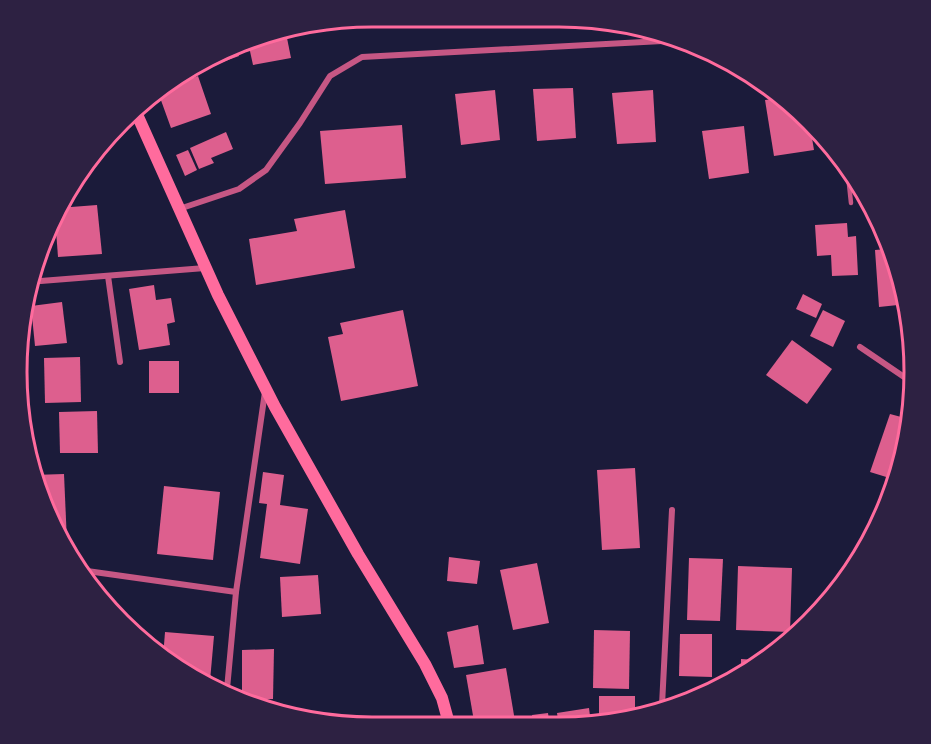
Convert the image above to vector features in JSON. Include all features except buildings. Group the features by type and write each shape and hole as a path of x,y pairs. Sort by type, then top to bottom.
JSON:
{"main road":[{"path":"139,119 205,268 266,389 358,554 425,664 442,698 447,717"}],"street":[{"path":"178,210 239,189 266,170 330,76 362,57 656,41"},
{"path":"40,281 205,268"},
{"path":"108,276 120,362"},
{"path":"860,347 904,377"},
{"path":"228,685 236,592 266,389"},
{"path":"662,701 672,510"},
{"path":"90,571 236,592"}],"lane":[{"path":"849,185 851,203"}]}
